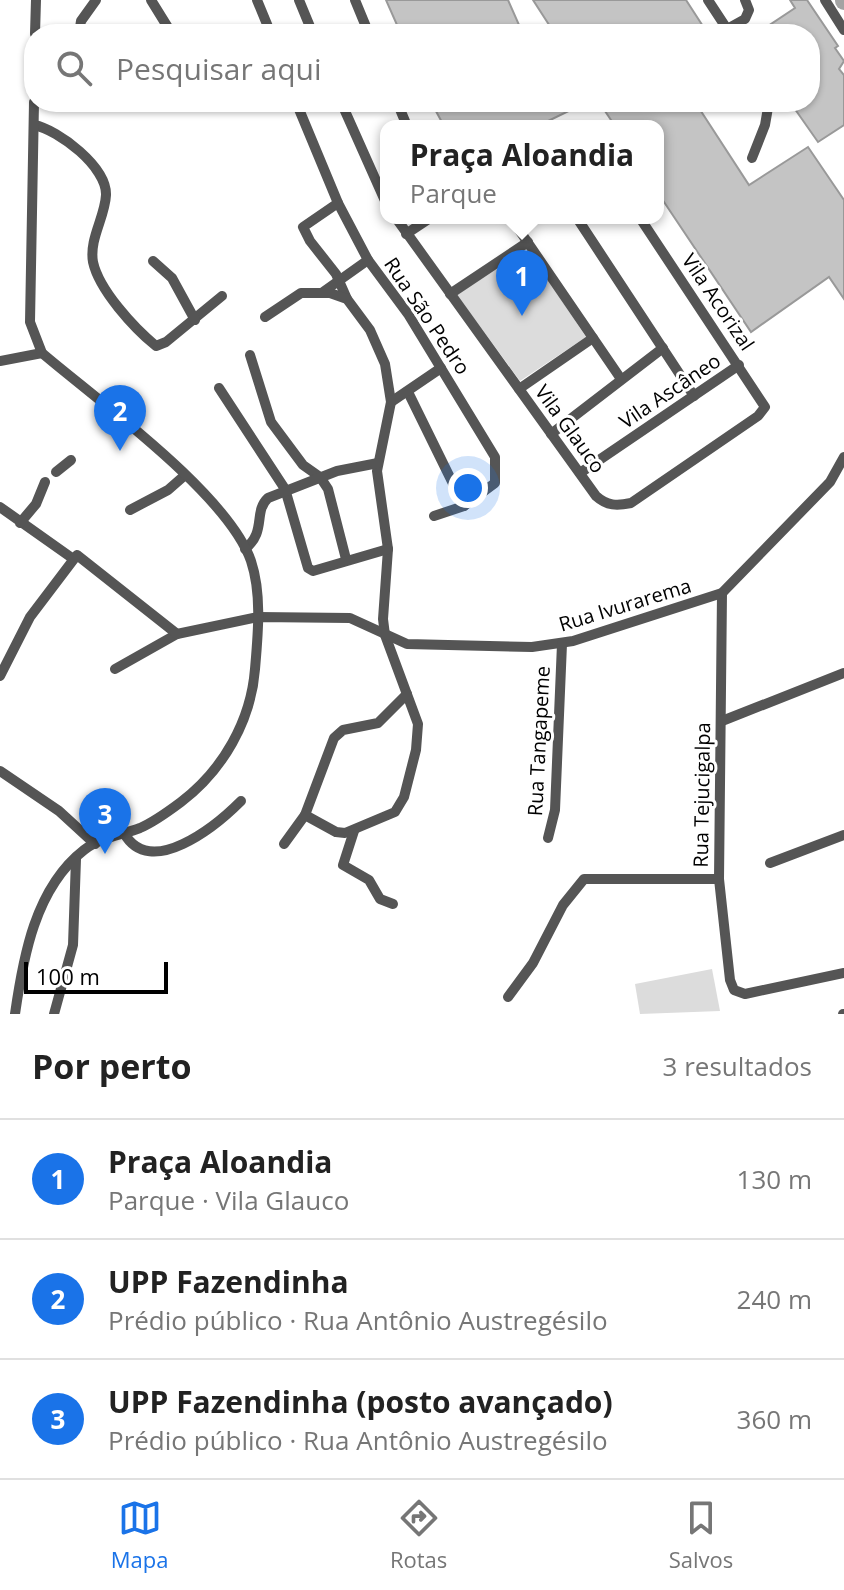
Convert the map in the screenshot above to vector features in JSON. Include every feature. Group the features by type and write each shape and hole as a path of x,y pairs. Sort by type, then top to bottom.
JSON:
{"street":[{"path":"35,24 36,0"},
{"path":"81,24 96,0"},
{"path":"151,0 166,24"},
{"path":"257,0 267,24"},
{"path":"299,0 309,24"},
{"path":"355,0 365,24"},
{"path":"708,0 724,24"},
{"path":"739,24 749,10 745,0"},
{"path":"825,0 844,30"},
{"path":"15,1014 37,916 53,887 76,859 95,844 143,826 182,801 212,772 229,747 244,721 253,690 258,617 254,572 245,549 212,504 42,353 30,322 34,112"},
{"name":"Rua São Pedro","path":"300,112 338,203 368,260 489,442 498,470 495,483 464,506 434,516"},
{"path":"345,112 380,190"},
{"path":"752,158 767,112"},
{"path":"34,125 50,130 76,149 104,184 106,198 92,254 94,266 138,328 156,346 195,320 222,296"},
{"path":"305,815 336,832 354,831 395,812 404,797 418,737 418,724 385,635 388,549 381,517 378,463 391,402 385,364 370,330 303,227 338,203"},
{"name":"Vila Glauco","path":"400,224 602,501 610,504 631,503 758,416 765,407"},
{"path":"406,234 421,224"},
{"path":"515,224 621,379"},
{"path":"581,224 694,396"},
{"name":"Vila Acorizal","path":"644,224 765,407"},
{"path":"450,294 528,242"},
{"path":"323,292 368,260"},
{"path":"153,261 172,278 195,320"},
{"path":"265,317 301,293 323,292 347,299"},
{"path":"519,389 593,338"},
{"path":"551,434 663,348"},
{"path":"0,361 42,353"},
{"path":"250,355 271,422 303,465 320,477 331,497 346,559"},
{"name":"Vila Ascâneo","path":"580,473 739,365"},
{"path":"391,402 441,368"},
{"path":"219,388 285,489 310,570 388,549"},
{"path":"408,392 464,506"},
{"path":"830,482 844,457"},
{"path":"20,523 36,504 50,477 71,460"},
{"path":"245,549 257,538 262,504 285,489 378,463"},
{"path":"130,510 168,490 184,476"},
{"path":"830,482 844,477"},
{"name":"Rua Ivurarema","path":"115,669 177,634 258,617 350,618 407,644 532,647 562,644 722,593 830,482"},
{"path":"0,507 75,557 177,634"},
{"path":"0,676 30,617 75,557"},
{"name":"Rua Tejucigalpa","path":"722,593 719,879 730,980 739,993 844,973"},
{"name":"Rua Tangapeme","path":"548,838 555,810 562,644"},
{"path":"722,721 844,673"},
{"path":"284,844 305,815 334,738 343,730 378,723 407,694"},
{"path":"0,771 68,817 95,844"},
{"path":"124,833 129,843 140,850 161,851 209,830 241,801"},
{"path":"354,831 343,865 372,883 380,899 393,904"},
{"path":"770,863 844,835"},
{"path":"54,1014 73,945 76,859"},
{"path":"569,879 643,876 719,879"},
{"path":"508,997 533,963 563,905 584,879"}],"shaded area":[{"path":"523,250 530,253 586,337 520,381 457,295"},
{"path":"712,969 720,1011 640,1014 635,984"}],"building":[{"path":"386,0 508,0 519,24 397,24"},
{"path":"533,0 686,0 702,24 549,24"},
{"path":"790,0 807,0 838,46 835,48 844,61 839,69 844,75 844,125 818,142 797,112 820,112 820,24 771,24 795,8"},
{"path":"436,112 567,112 550,120 441,120"},
{"path":"606,112 702,112 749,185 808,147 844,200 844,299 829,277 751,332 664,202 664,120 611,120"}],"place":[{"name":"Praça Aloandia","path":"522,316"},
{"name":"UPP Fazendinha","path":"120,451"},
{"name":"UPP Fazendinha (posto avançado)","path":"105,854"}]}
